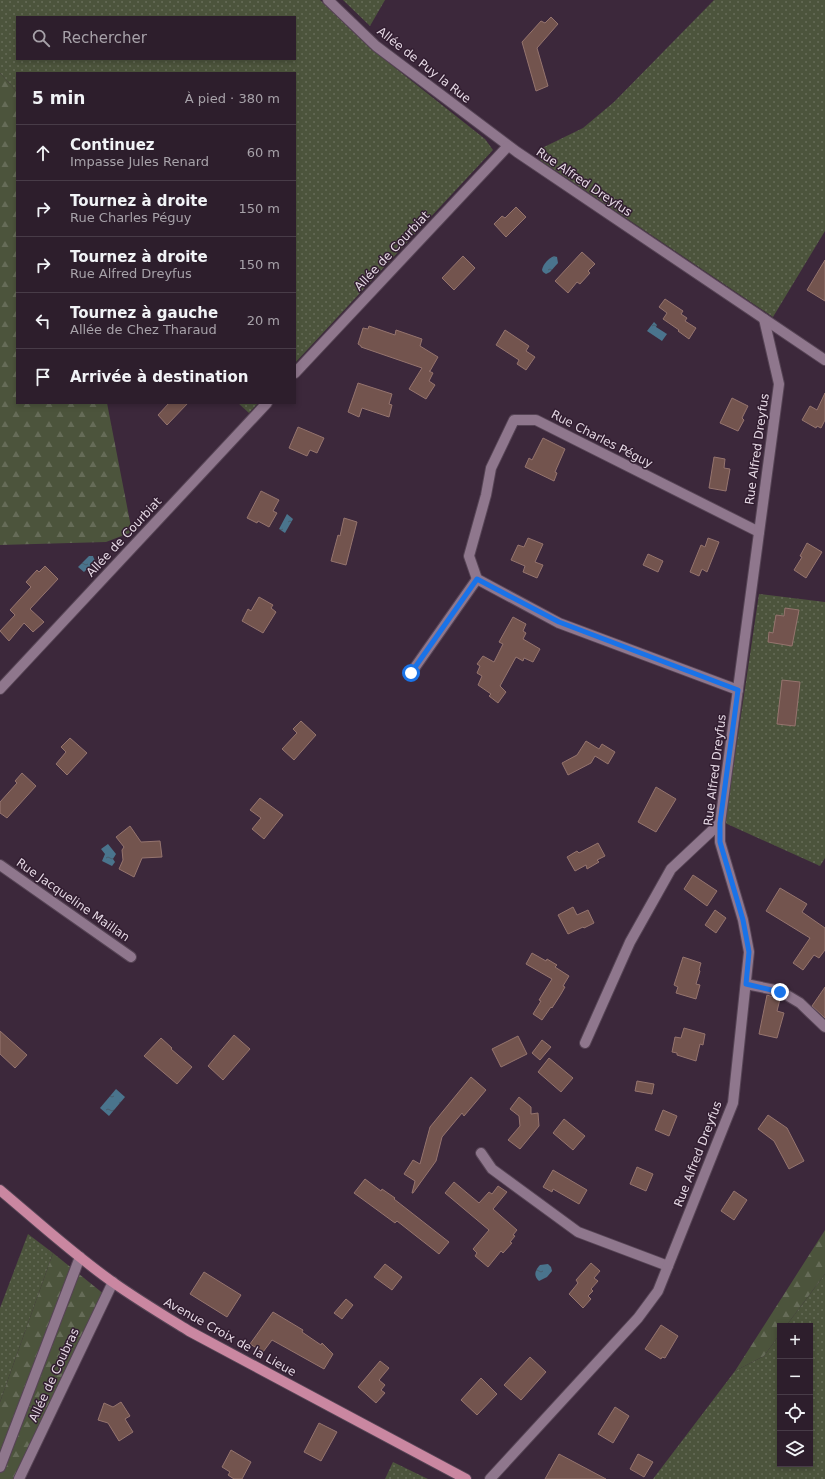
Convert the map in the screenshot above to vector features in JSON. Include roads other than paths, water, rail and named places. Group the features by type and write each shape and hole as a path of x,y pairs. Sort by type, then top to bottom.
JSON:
{"main road":[{"name":"Avenue Croix de la Lieue","path":"0,1190 80,1256 147,1306 189,1331 466,1479"}],"street":[{"name":"Allée de Puy la Rue","path":"328,0 376,46 508,146"},
{"name":"Rue Alfred Dreyfus","path":"490,1479 638,1318 658,1291 732,1103 749,952 743,920 720,842 720,823 779,384 764,319 508,146"},
{"name":"Allée de Courbiat","path":"296,372 508,146"},
{"path":"764,319 825,360"},
{"name":"Allée de Courbiat","path":"0,689 266,404"},
{"name":"Rue Charles Péguy","path":"477,579 469,556 486,495 491,468 514,420 536,420 759,532"},
{"path":"411,673 477,579 559,622 738,690"},
{"path":"586,1043 630,942 671,869 720,823"},
{"name":"Rue Jacqueline Maillan","path":"0,865 131,957"},
{"path":"746,984 780,992 800,1003 825,1026"},
{"path":"481,1153 492,1169 578,1232 668,1266"},
{"path":"0,1467 80,1256"},
{"name":"Allée de Coubras","path":"20,1479 113,1282"}],"water":[{"path":"554,256 557,257 558,263 550,272 546,274 542,270 546,262"},
{"path":"654,322 657,325 656,327 667,334 662,341 647,331"},
{"path":"287,514 293,519 285,533 279,529"},
{"path":"89,556 93,556 95,561 84,572 78,567"},
{"path":"108,844 116,854 113,859 115,862 112,866 102,861 105,854 101,849"},
{"path":"116,1089 125,1097 109,1116 100,1108"},
{"path":"548,1264 552,1271 547,1277 539,1281 535,1275 537,1269 540,1265"}]}
